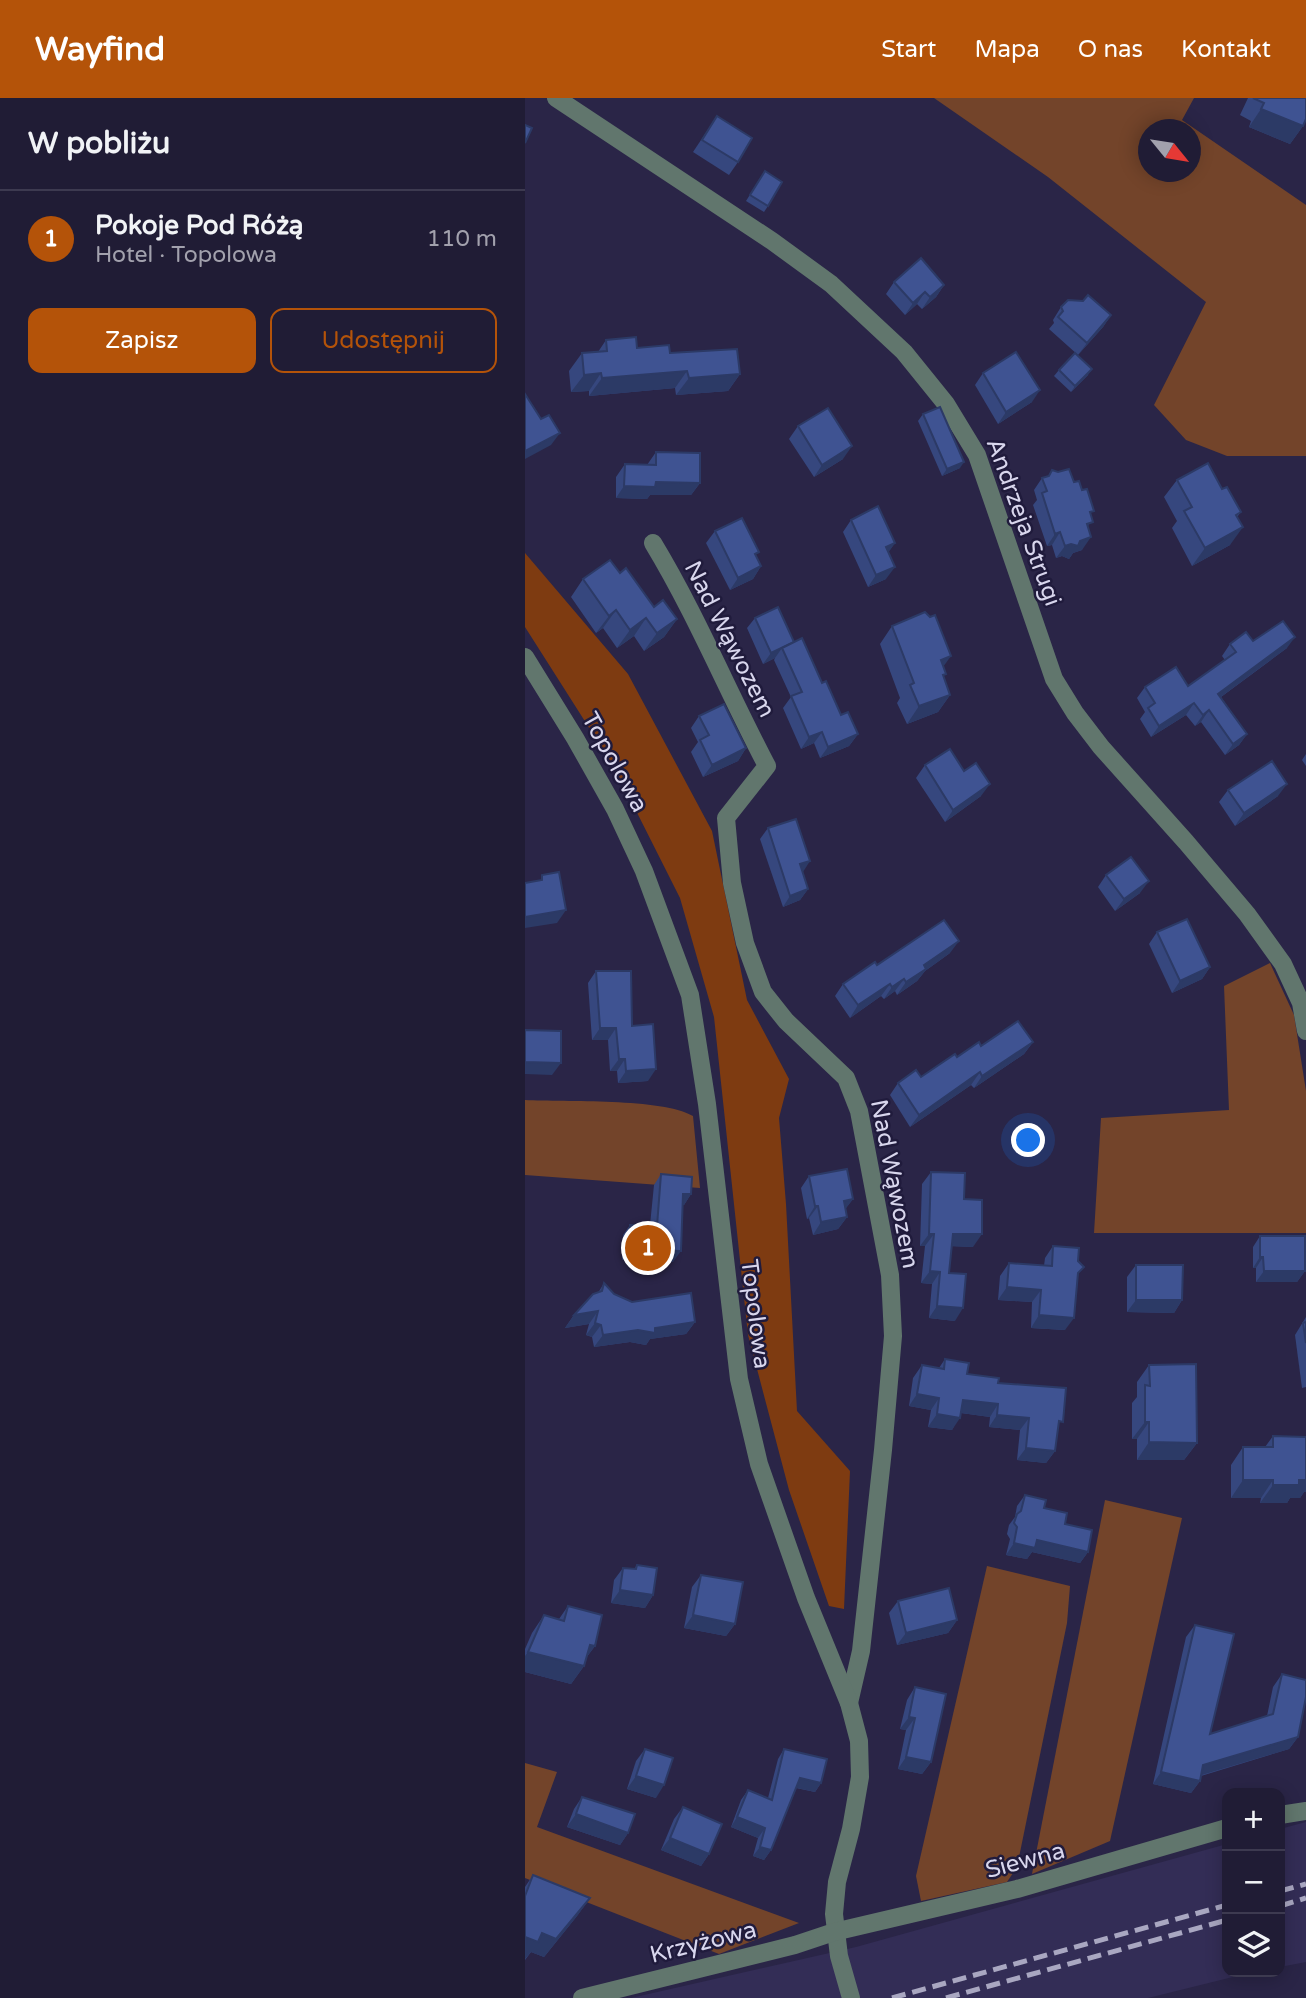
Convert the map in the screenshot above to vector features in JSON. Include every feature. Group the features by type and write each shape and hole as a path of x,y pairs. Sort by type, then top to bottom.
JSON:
{"street":[{"name":"Andrzeja Strugi","path":"556,98 772,241 831,284 899,346 946,404 977,455 1055,679 1075,713 1101,747 1247,914 1283,964 1301,1003 1306,1031"},
{"name":"Nad Wąwozem","path":"653,543 686,600 729,693 767,766 726,818 732,883 745,943 763,992 786,1021 846,1078 859,1111 890,1275 893,1336 883,1450 861,1651 849,1703"},
{"name":"Topolowa","path":"525,657 615,809 644,871 690,995 707,1104 742,1390 759,1464 806,1598 849,1703 859,1741 860,1776 851,1829 837,1882 834,1914 834,1932 850,1996"},
{"path":"1285,1814 1306,1811"},
{"name":"Siewna","path":"834,1932 1017,1889 1222,1829"},
{"name":"Krzyżowa","path":"582,1998 795,1945 834,1932"}],"shaded area":[{"path":"934,98 1194,98 1183,119 1138,119 1138,182 1201,182 1201,133 1306,205 1306,456 1227,456 1186,440 1154,405 1206,302 1048,177"},
{"path":"525,553 628,674 712,831 747,1000 789,1079 779,1118 797,1411 850,1471 844,1609 829,1606 789,1490 748,1335 714,1017 680,898 614,767 525,627"},
{"path":"1270,963 1294,1015 1306,1091 1306,1233 1094,1233 1101,1118 1229,1110 1224,986"},
{"path":"525,1100 660,1106 693,1116 700,1188 525,1175"},
{"path":"1105,1500 1182,1518 1110,1841 1032,1874"},
{"path":"987,1566 1070,1586 1067,1623 1017,1867 1007,1882 921,1901 916,1876"},
{"path":"525,1763 557,1772 537,1827 799,1923 719,1954 525,1878"},
{"path":"1306,1822 1306,1962 1285,1966 1285,1851 1285,1828"},
{"path":"1222,1845 1222,1977 1233,1977 1148,1998 631,1998 856,1947"}],"building":[{"path":"1253,98 1306,98 1306,119 1303,126 1261,109 1264,103"},
{"path":"717,116 752,138 738,162 702,140"},
{"path":"525,125 532,128 525,143"},
{"path":"765,171 782,182 768,206 750,195"},
{"path":"921,258 944,285 930,297 925,292 913,303 894,282"},
{"path":"1088,295 1111,315 1087,343 1058,317 1063,311 1061,307 1068,300 1083,301"},
{"path":"636,337 637,348 669,345 670,353 737,349 740,374 689,378 687,371 602,378 601,373 584,375 582,353 607,351 606,340"},
{"path":"1016,352 1040,390 1006,412 983,373"},
{"path":"1075,353 1092,369 1075,386 1059,370"},
{"path":"525,394 541,419 549,415 560,433 525,451"},
{"path":"940,407 964,462 947,469 923,414"},
{"path":"828,408 852,446 822,465 798,426"},
{"path":"656,452 700,453 700,483 656,482 655,487 624,486 625,464 656,465"},
{"path":"1208,463 1222,489 1227,487 1241,512 1236,515 1243,527 1205,548 1184,511 1192,507 1177,480"},
{"path":"1069,469 1074,482 1079,481 1082,490 1087,489 1094,511 1090,512 1093,522 1087,524 1091,537 1080,541 1078,546 1065,546 1060,532 1055,534 1042,493 1047,491 1042,478 1049,476 1052,470 1058,472"},
{"path":"878,506 895,543 886,547 895,567 876,575 851,520"},
{"path":"742,518 759,552 755,554 761,566 738,578 715,531"},
{"path":"610,560 620,573 626,568 654,607 663,600 677,619 657,633 646,618 630,630 616,610 609,616 583,579"},
{"path":"778,607 794,642 771,653 755,618"},
{"path":"925,612 930,617 935,615 951,656 941,660 950,695 919,706 910,685 914,683 892,626"},
{"path":"1283,621 1295,637 1218,694 1247,734 1233,744 1209,710 1203,715 1194,703 1159,726 1148,708 1155,703 1145,687 1176,667 1188,686 1236,652 1230,644 1246,632 1253,641"},
{"path":"802,638 822,683 826,681 841,715 848,712 858,734 828,747 822,732 809,737 791,696 802,692 782,648"},
{"path":"724,704 746,748 712,765 700,740 709,735 699,716"},
{"path":"950,749 964,771 976,763 990,784 953,810 925,765"},
{"path":"1272,761 1287,784 1244,813 1228,790"},
{"path":"796,819 810,861 800,864 808,889 790,896 768,828"},
{"path":"1131,857 1149,881 1124,899 1106,875"},
{"path":"559,872 566,910 525,917 525,883 542,880 542,875"},
{"path":"1187,919 1210,967 1180,981 1157,932"},
{"path":"944,920 959,941 924,965 926,969 906,982 904,979 892,987 890,984 858,1005 843,984 875,962 877,965"},
{"path":"596,971 631,971 632,1026 653,1024 656,1069 626,1071 625,1059 619,1059 616,1028 600,1028"},
{"path":"1018,1021 1033,1042 982,1076 980,1072 919,1115 898,1083 916,1070 921,1077 955,1054 957,1057 979,1042 981,1046"},
{"path":"525,1030 561,1031 561,1063 525,1062"},
{"path":"847,1169 853,1199 844,1201 847,1217 821,1222 809,1176"},
{"path":"931,1172 965,1173 964,1199 982,1200 982,1234 953,1234 949,1273 966,1274 963,1308 937,1306 940,1272 930,1271 934,1234 929,1234"},
{"path":"661,1174 692,1177 691,1194 683,1194 681,1251 629,1250 630,1225 657,1226"},
{"path":"1260,1236 1305,1236 1305,1271 1264,1271 1263,1257 1260,1257"},
{"path":"1053,1246 1079,1248 1078,1261 1084,1267 1078,1273 1074,1318 1039,1315 1041,1290 1007,1287 1009,1263 1052,1266"},
{"path":"1136,1265 1183,1265 1182,1300 1136,1300"},
{"path":"604,1283 614,1294 632,1302 691,1293 695,1322 655,1328 655,1333 638,1330 603,1335 601,1325 595,1323 598,1311 574,1315 593,1294 602,1291"},
{"path":"1306,1322 1306,1343 1303,1323"},
{"path":"945,1359 969,1363 967,1374 999,1378 998,1383 1066,1388 1063,1422 1059,1421 1055,1451 1026,1448 1029,1418 997,1415 998,1404 963,1400 960,1418 937,1414 939,1398 917,1394 922,1365 944,1369"},
{"path":"1196,1364 1197,1443 1149,1442 1149,1422 1145,1422 1145,1385 1150,1386 1149,1365"},
{"path":"1273,1436 1306,1437 1306,1480 1299,1480 1299,1485 1273,1485 1273,1480 1243,1480 1243,1447 1273,1447"},
{"path":"1025,1495 1046,1500 1044,1508 1067,1513 1065,1524 1092,1530 1088,1552 1037,1540 1035,1548 1014,1543 1017,1527 1014,1523 1021,1511"},
{"path":"637,1565 657,1568 653,1595 620,1590 623,1568 636,1569"},
{"path":"701,1575 743,1582 735,1624 693,1615"},
{"path":"949,1588 957,1620 906,1633 898,1601"},
{"path":"568,1606 602,1615 595,1646 590,1645 584,1666 528,1652 544,1615 564,1621"},
{"path":"1195,1625 1234,1634 1210,1734 1273,1714 1282,1674 1306,1680 1306,1697 1298,1737 1203,1765 1200,1781 1161,1772"},
{"path":"915,1687 946,1694 931,1762 906,1757 915,1718 909,1717"},
{"path":"645,1749 673,1758 664,1785 636,1776"},
{"path":"784,1749 827,1759 821,1783 800,1778 771,1850 760,1847 765,1828 737,1817 748,1790 772,1800"},
{"path":"582,1797 635,1814 628,1833 576,1814"},
{"path":"683,1807 722,1824 709,1854 670,1838"},
{"path":"533,1875 590,1898 556,1939 542,1933 538,1942 525,1937 525,1896"}],"railway":[{"path":"1285,1890 1306,1884"},
{"path":"1285,1904 1306,1898"},
{"path":"892,1998 1222,1906"},
{"path":"946,1998 1222,1921"}],"place":[{"name":"Pokoje Pod Różą","path":"648,1248"}]}
